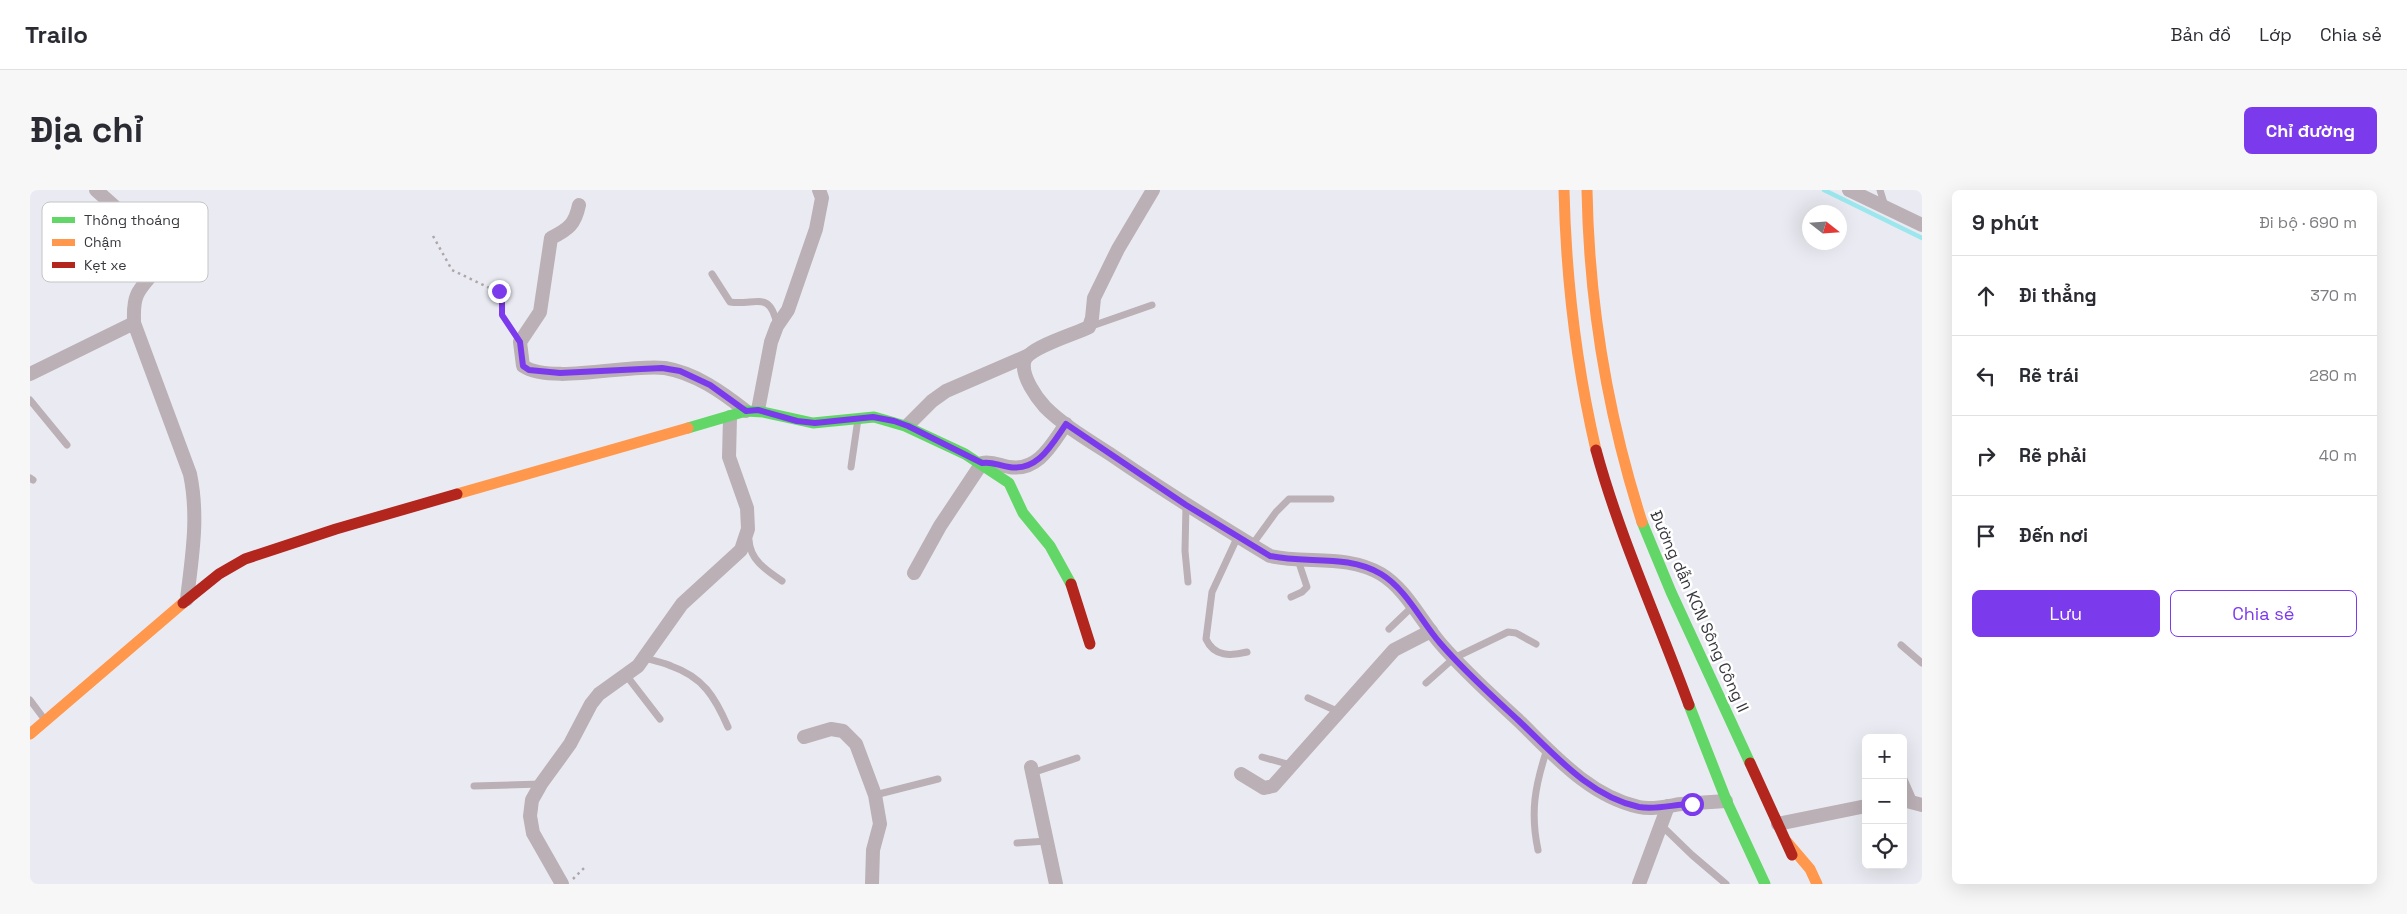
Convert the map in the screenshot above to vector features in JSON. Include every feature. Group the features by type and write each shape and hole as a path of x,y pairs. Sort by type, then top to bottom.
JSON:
{"main road":[{"path":"1564,190 1564,245 1582,390 1599,461 1622,534 1659,624 1726,801 1765,884"},
{"name":"Đường dẫn KCN Sông Công II","path":"1587,190 1588,260 1595,329 1621,457 1644,525 1679,610 1805,884"},
{"path":"1582,390 1605,385"},
{"path":"30,734 187,599 233,565 245,559 336,529 752,410 797,421 815,423 873,417 908,426 982,463 1013,487 1024,516 1049,545 1070,580 1082,607 1090,644"},
{"path":"1787,842 1810,869 1817,884"}],"street":[{"path":"96,190 109,202"},
{"path":"579,205 576,220 569,229 551,238 540,312 520,342 523,366 529,370 560,373 662,368 680,371 710,385 752,410 771,342 777,326 788,310 816,230 822,198 819,190"},
{"path":"908,426 932,401 946,391 1089,327 1094,298 1118,249 1153,190"},
{"path":"1849,190 1922,226"},
{"path":"146,282 138,293 134,309 134,323 190,474 195,499 196,523 187,599"},
{"path":"30,374 134,323"},
{"path":"1027,356 1024,362 1025,373 1036,396 1066,424 1186,505 1252,546 1270,556 1298,560 1350,563 1366,567 1383,575 1399,590 1454,658 1547,749 1584,781 1618,800 1640,807 1726,801"},
{"path":"562,884 533,833 530,816 532,800 570,744 598,694 626,675 645,658 668,621 682,604 741,550 748,529 747,508 729,457 730,417"},
{"path":"914,573 940,526 982,463 989,461 1010,468 1032,464 1044,456 1066,424"},
{"path":"1241,774 1259,786 1268,789 1292,765 1394,650 1431,631"},
{"path":"804,737 831,729 849,735 856,744 875,795 880,824 873,850 872,884"},
{"path":"1031,770 1056,884"},
{"path":"1639,884 1668,806"},
{"path":"1778,824 1862,807"}],"lane":[{"path":"1880,190 1886,208"},
{"path":"712,274 730,302 762,300 767,303 775,316 777,326"},
{"path":"1089,327 1152,305"},
{"path":"30,400 67,444"},
{"path":"851,467 858,418"},
{"path":"1252,546 1276,512 1289,499 1331,499"},
{"path":"1186,505 1185,551 1188,582"},
{"path":"748,529 751,553 768,572 782,581"},
{"path":"1238,536 1212,592 1206,638 1212,647 1230,656 1247,652"},
{"path":"1291,597 1302,592 1307,587 1298,560"},
{"path":"1389,629 1412,607"},
{"path":"1426,683 1454,658 1508,632 1516,633 1536,644"},
{"path":"1901,645 1922,663"},
{"path":"645,658 669,664 695,676 709,691 728,727"},
{"path":"626,675 660,718"},
{"path":"1308,698 1339,712"},
{"path":"30,700 46,722"},
{"path":"1538,850 1533,827 1535,794 1547,749"},
{"path":"1262,757 1292,765"},
{"path":"1031,770 1077,758"},
{"path":"875,795 938,779"},
{"path":"1904,779 1913,802"},
{"path":"474,786 542,784"},
{"path":"1661,825 1726,884"},
{"path":"1017,842 1047,841"}],"path":[{"path":"433,236 452,270 502,294 502,315 520,342"},
{"path":"569,884 585,867"}],"waterway":[{"path":"1824,190 1922,238"}],"traffic: fast":[{"path":"688,428 746,411 763,412 813,423 874,417 905,426 965,454 1009,483 1023,513 1050,546 1071,584"},
{"path":"1642,522 1671,592 1750,763"},
{"path":"1689,705 1727,802 1765,884"}],"traffic: slow":[{"path":"1564,190 1567,256 1573,321 1596,450"},
{"path":"1587,190 1592,275 1602,358 1619,440 1642,522"},
{"path":"457,494 688,428"},
{"path":"30,734 183,603"},
{"path":"1787,842 1810,869 1817,884"}],"traffic: jam":[{"path":"1596,450 1616,515 1689,705"},
{"path":"183,603 219,574 245,559 336,529 457,494"},
{"path":"1071,584 1090,644"},
{"path":"1750,763 1792,855"}],"route":[{"path":"499,291 502,294 502,315 520,342 520,357 523,366 529,370 560,373 613,372 662,368 680,371 710,385 746,411 758,410 797,421 815,423 873,417 894,421 908,426 982,463 989,461 1010,468 1032,464 1044,456 1066,424 1186,505 1270,556 1286,559 1350,563 1366,567 1383,575 1399,590 1440,643 1467,672 1584,781 1618,800 1640,807 1654,808 1692,804"}]}
